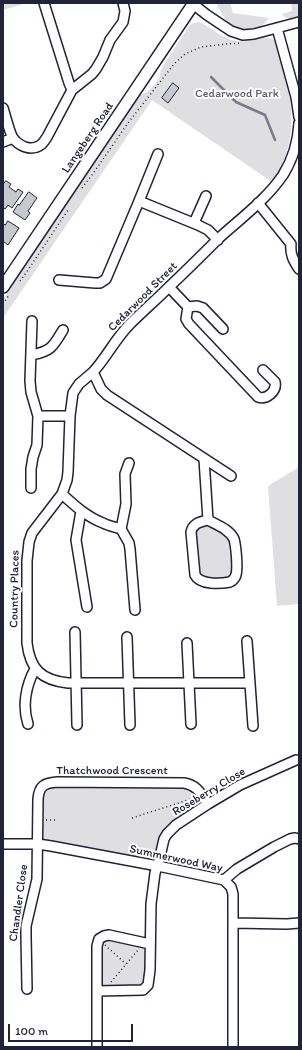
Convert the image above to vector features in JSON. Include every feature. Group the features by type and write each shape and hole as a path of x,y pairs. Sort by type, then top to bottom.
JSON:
{"main road":[{"name":"Langeberg Road","path":"7,290 194,3"}],"street":[{"path":"44,3 72,90"},
{"path":"3,108 13,138 25,147 32,148 40,146 72,90 92,74 103,57 110,40 123,22 125,11 123,3"},
{"path":"194,3 207,15 231,31 243,35 299,22"},
{"path":"277,28 299,112"},
{"name":"Cedarwood Street","path":"70,416 73,393 79,384 98,366 120,334 258,203 277,182 287,167 294,150 299,123"},
{"path":"3,142 13,138"},
{"path":"59,280 100,283 106,280 158,154"},
{"path":"194,223 206,196"},
{"path":"139,201 194,223 208,230 218,240"},
{"path":"258,203 295,244 290,250 292,258 299,269"},
{"path":"169,287 188,307"},
{"path":"188,307 197,306 203,308 223,329"},
{"path":"188,307 186,319 189,324 258,397 263,398 267,397 275,389 276,385 275,382 263,370"},
{"path":"31,488 32,462 37,445 38,416 31,392 30,381 32,321"},
{"path":"32,355 42,353 54,345 63,330"},
{"path":"93,372 101,389 107,395 231,476"},
{"path":"38,416 70,416 68,472 62,494 81,511 102,523 121,529"},
{"path":"204,459 208,520"},
{"path":"129,463 125,474 126,504 121,529 129,543 135,610"},
{"name":"Country Places","path":"35,669 30,659 27,643 27,550 32,533 62,494"},
{"path":"81,511 76,540 87,607"},
{"path":"208,520 228,531 234,539 237,570 235,578 230,582 202,582 195,574 191,532 192,528 199,522 208,520"},
{"path":"75,632 77,725"},
{"path":"127,637 130,726"},
{"path":"247,641 253,726"},
{"path":"187,642 191,724"},
{"path":"28,724 25,712 26,694 35,669 51,680 76,683 250,683"},
{"name":"Roseberry Close","path":"100,991 143,990 149,983 147,944 151,904 155,873 167,834 176,825 240,785 296,760"},
{"name":"Thatchwood Crescent","path":"38,844 39,791 44,785 51,782 184,783 192,785 198,790 208,804"},
{"path":"224,880 237,869 274,847 290,839 299,839"},
{"name":"Summerwood Way","path":"3,844 38,844 158,866 224,880 231,887 233,892 233,1047"},
{"name":"Chandler Close","path":"27,989 25,946 26,926 36,884 38,844"},
{"path":"234,923 299,923"},
{"path":"97,1047 100,991 97,946 99,939 109,935 147,944"}],"path":[{"path":"78,193 128,123 174,64 185,54 201,47 244,42"},
{"path":"156,79 160,82"},
{"path":"20,281 70,206"},
{"path":"3,304 7,290"},
{"path":"132,818 195,798 201,794"},
{"path":"38,820 58,820"},
{"path":"99,939 126,964"},
{"path":"100,991 147,944"}],"green space":[{"path":"3,3 27,3 3,10"},
{"path":"217,3 230,3 233,13 269,18 266,23 257,28 246,29 235,27 224,17 217,6"},
{"path":"294,3 299,3 299,16 286,18 282,14 292,11 291,5"},
{"name":"Cedarwood Park","path":"199,22 230,40 240,41 267,38 275,41 278,46 290,98 291,130 283,163 274,180 269,180 152,100 3,318 3,300 40,243 141,93 143,94 147,92 153,87 159,77 161,69 189,26 193,23"},
{"path":"299,467 299,604 277,606 268,486"},
{"path":"207,524 228,535 231,539 233,572 231,577 226,579 204,579 199,575 194,532 196,527"},
{"path":"48,786 184,786 191,788 199,798 195,809 165,828 162,833 157,852 145,860 45,840 41,836 41,794"},
{"path":"107,939 141,946 144,948 146,953 146,981 141,987 107,987 103,985 101,980 101,941"}],"building":[{"path":"173,83 179,88 168,103 162,98"},
{"path":"6,181 11,184 9,187 16,192 18,189 23,192 12,208 8,205 5,209 3,208 3,185"},
{"path":"29,192 37,198 28,211 30,213 25,220 13,212"},
{"path":"8,221 19,228 8,245 3,241 3,223 5,225"}],"waterway":[{"path":"211,77 236,102 265,115 275,140"}]}
